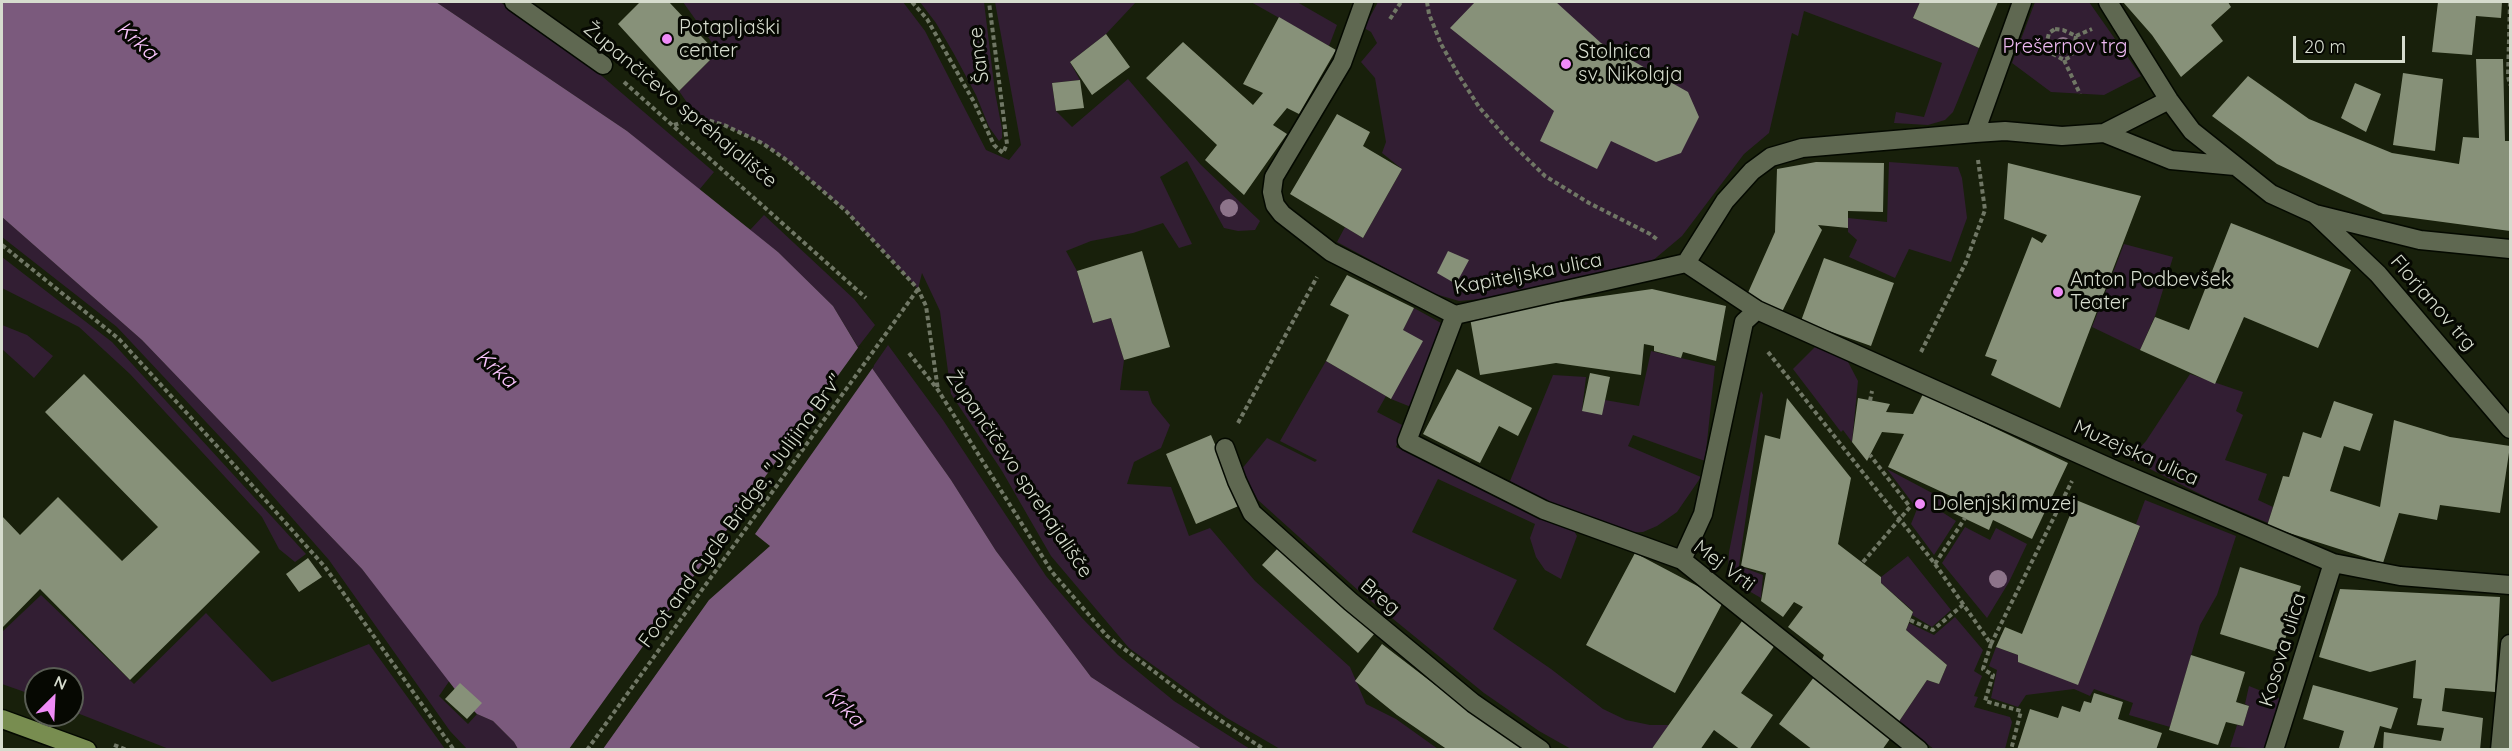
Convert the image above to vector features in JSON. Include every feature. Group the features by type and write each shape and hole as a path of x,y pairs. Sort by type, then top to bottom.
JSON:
{"main road":[{"path":"2,719 87,750"}],"street":[{"name":"Župančičevo sprehajališče","path":"514,2 603,65"},
{"name":"Kapiteljska ulica","path":"1364,2 1341,63 1274,177 1272,192 1275,205 1282,214 1331,252 1455,315 1686,263"},
{"path":"1975,133 2022,2"},
{"path":"2108,2 2169,100 2192,131 2271,194 2315,214 2420,240 2511,249"},
{"path":"1686,263 1725,201 1752,171 1771,157 1802,148 1975,133 2005,131 2062,136 2103,133 2169,100"},
{"path":"2103,133 2172,160 2235,166"},
{"name":"Florjanov trg","path":"2315,214 2378,274 2511,429"},
{"name":"Muzejska ulica","path":"1686,263 1751,316 1908,377 2117,471 2334,563 2400,576 2511,585"},
{"name":"Mej Vrti","path":"1455,315 1407,441 1544,510 1682,560 1919,750"},
{"path":"1682,560 1703,514 1751,316"},
{"name":"Breg","path":"1225,448 1252,513 1351,602 1473,703 1542,750"},
{"name":"Kosova ulica","path":"2274,750 2334,563"},
{"path":"2500,750 2511,644"}],"path":[{"name":"Šance","path":"912,2 927,19 974,102 994,145 1003,153 1007,144 1000,105 989,2"},
{"path":"1386,27 1401,2"},
{"path":"1427,2 1428,14 1458,74 1479,107 1508,140 1545,176 1589,203 1650,234"},
{"path":"2510,2 2508,76 2511,85"},
{"path":"2064,60 2073,52 2076,36 2064,30 2055,29 2049,33 2046,45 2049,52 2064,60 2080,94"},
{"name":"Župančičevo sprehajališče","path":"603,65 674,125 866,298"},
{"path":"674,125 697,117 724,124 762,143 788,161 846,211 918,289 926,306 938,390"},
{"path":"1908,377 1966,262 1985,210 1975,133"},
{"path":"2,245 119,339 226,456 325,567 454,750"},
{"path":"1225,448 1331,252"},
{"name":"Foot and Cycle Bridge, \"Julijina Brv\"","path":"587,750 918,289"},
{"path":"1751,316 1900,520 1935,564 1991,644"},
{"name":"Župančičevo sprehajališče","path":"909,353 938,390 1052,572 1107,636 1204,710 1265,750"},
{"path":"1863,562 1910,507 1870,455"},
{"path":"2011,750 2021,711 1985,701 1993,675 1983,669 1991,644 2073,477"},
{"path":"1935,564 1965,518"},
{"path":"1910,620 1933,630 1964,604"}],"green space":[{"path":"436,2 500,2 582,59 714,172 699,190 627,131"},
{"path":"683,2 903,2 925,31 986,150 1009,160 1021,145 995,2 1136,2 1106,34 1070,62 1080,80 1052,83 1056,111 1072,127 1128,79 1201,165 1260,221 1255,230 1238,231 1224,228 1187,161 1160,177 1192,244 1179,248 1163,223 1133,233 1091,241 1066,251 1077,271 1093,323 1111,318 1124,360 1120,390 1148,391 1152,403 1170,425 1161,448 1134,462 1127,484 1171,487 1189,536 1210,528 1255,581 1350,667 1366,704 1396,719 1438,749 1280,749 1227,718 1129,648 1051,556 1002,471 951,394 940,311 922,273 918,289 846,211 788,161 762,143 724,125 697,117 679,91 717,53 725,61"},
{"path":"920,2 984,2 1002,129 1002,138 999,141 989,127 976,95 954,54 936,23"},
{"path":"1251,2 1297,2 1337,25 1329,46"},
{"path":"1378,2 1920,2 1913,18 1979,48 1953,112 1945,120 1928,125 1894,123 1896,112 1924,117 1942,63 1804,11 1798,36 1792,33 1769,133 1744,154 1682,236 1651,262 1493,298 1459,301 1432,293 1337,242 1345,227 1363,238 1402,169 1382,153 1386,142 1375,78 1361,62 1377,43 1371,32 1364,28"},
{"name":"Prešernov trg","path":"2035,2 2089,2 2141,76 2104,95 2051,92 2012,63"},
{"path":"1889,162 1958,167 1962,178 1967,218 1951,262 1909,249 1895,278 1849,257 1857,240 1848,232 1848,218 1887,222"},
{"path":"764,215 854,299 875,325 858,347 833,306 778,252 750,230"},
{"path":"2,217 142,340 362,569 450,680 439,696 468,724 477,714 493,721 518,749 467,749 450,731 329,560 236,454 117,327 2,237"},
{"path":"2124,244 2173,257 2155,316 2140,350 2092,327"},
{"path":"2,257 112,342 306,554 295,562 279,549 262,517 130,374 79,327 2,288"},
{"path":"1414,308 1441,323 1411,407 1391,399 1403,330"},
{"path":"2,325 27,335 53,356 34,378 2,349"},
{"path":"888,345 943,420 1046,576 1082,618 1118,655 1174,701 1250,749 1202,749 1091,677 996,551 951,480 872,368"},
{"path":"1816,346 1847,360 1858,381 1852,442 1843,430 1841,432 1793,369"},
{"path":"1651,351 1715,366 1705,461 1633,435 1628,446 1701,477 1677,512 1657,526 1643,532 1623,533 1532,494 1510,481 1553,375 1586,377 1582,410 1605,400 1639,406"},
{"path":"1326,361 1386,396 1377,412 1404,426 1396,447 1574,531 1577,536 1561,579 1545,570 1536,557 1530,538 1535,524 1438,479 1412,532 1517,580 1493,629 1603,709 1626,720 1650,725 1669,725 1651,750 1571,749 1539,731 1484,693 1360,592 1258,500 1241,470 1267,438 1315,462 1317,460 1280,441"},
{"path":"2190,374 2243,392 2236,411 2243,415 2225,460 2267,474 2258,500 2273,507 2268,523 2210,499 2130,459 2146,441"},
{"path":"1761,391 1763,395 1739,566 1763,575 1761,598 1742,587 1728,570 1729,552"},
{"path":"1887,469 1949,502 1942,512 1956,521 1934,555 1911,524 1917,509"},
{"path":"2145,500 2236,536 2217,595 2200,625 2170,727 2129,715 2133,703 2094,689 2090,696 2074,689 2026,695 2018,707 1991,698 1997,670 1989,666 1996,647 2018,655 2018,662 2078,684 2140,527 2136,524"},
{"path":"1965,527 1990,540 1996,528 2027,544 2009,582 1987,618 1942,563"},
{"path":"1908,556 1951,610 1932,627 1912,615 1913,611 1881,583 1881,577"},
{"path":"41,595 134,684 206,613 272,682 369,644 445,749 169,749 84,716 84,667 24,667 24,692 2,684 2,632"},
{"path":"1955,617 1983,650 1974,671 1982,676 1974,696 1978,697 1974,707 2010,717 2012,722 2005,749 1934,749 1898,723 1927,680 1939,684 1947,665 1906,630 1909,623 1934,635"},
{"path":"2249,686 2279,698 2281,709 2265,749 2230,747 2237,725 2243,726 2249,706 2245,704"}],"water":[{"name":"Krka","path":"2,2 436,2 627,131 778,252 833,306 860,351 951,480 996,551 1091,677 1202,749 518,749 493,721 477,714 464,701 362,569 142,340 2,217"}],"pier":[{"path":"860,345 874,366 755,534 770,546 709,600 603,749 569,749"}],"building":[{"name":"Potapljaški center","path":"640,2 669,2 717,53 679,91 618,24"},
{"name":"Stolnica sv. Nikolaja","path":"1475,2 1556,2 1601,43 1688,92 1699,117 1681,153 1656,162 1611,141 1597,169 1540,141 1554,111 1450,28"},
{"path":"1920,2 1998,2 1979,48 1913,18"},
{"path":"2123,2 2228,2 2231,7 2211,25 2223,41 2181,77 2152,35"},
{"path":"2438,2 2502,2 2501,18 2476,16 2472,55 2432,52"},
{"path":"1279,17 1336,50 1299,114 1287,108 1273,125 1287,134 1244,195 1205,160 1217,145 1146,78 1183,42 1253,105 1263,93 1243,84"},
{"path":"1106,34 1130,67 1092,95 1070,62"},
{"path":"2476,59 2503,59 2505,141 2510,141 2510,231 2383,214 2277,164 2212,116 2248,76 2309,119 2392,153 2459,164 2463,137 2479,138"},
{"path":"2403,73 2443,79 2435,151 2393,145"},
{"path":"1080,80 1084,108 1056,111 1052,83"},
{"path":"2355,83 2381,94 2366,132 2341,118"},
{"path":"1337,114 1370,132 1363,146 1402,169 1363,238 1290,194"},
{"path":"1816,162 1884,163 1883,212 1848,211 1848,228 1818,225 1822,230 1781,314 1747,295 1775,232 1777,169"},
{"name":"Anton Podbevšek Teater","path":"2008,163 2141,196 2060,408 1991,375 1997,360 1985,356 2032,237 2042,243 2047,235 2004,219"},
{"path":"2231,223 2351,270 2318,348 2244,317 2215,384 2140,350 2155,317 2189,330"},
{"path":"1142,251 1170,347 1124,360 1111,318 1093,323 1077,271"},
{"path":"1448,251 1469,260 1456,284 1437,273"},
{"path":"1824,258 1894,283 1871,346 1801,321"},
{"path":"1347,275 1414,308 1403,330 1423,341 1391,399 1326,361 1349,315 1330,305"},
{"path":"1652,289 1726,306 1716,361 1683,352 1681,358 1654,351 1654,346 1644,344 1641,375 1556,363 1480,375 1470,318"},
{"path":"1457,369 1532,408 1518,436 1499,426 1480,463 1423,434"},
{"path":"1590,373 1610,377 1602,415 1582,411"},
{"path":"84,374 260,552 130,680 40,589 2,628 2,516 20,535 58,497 122,561 158,527 45,412"},
{"path":"1923,394 2068,463 2032,539 1993,520 1989,530 1949,511 1955,498 1888,467 1904,434 1882,432 1867,461 1852,442 1858,398 1890,404 1886,412 1913,414"},
{"path":"1787,398 1851,478 1838,544 1881,577 1881,583 1913,612 1906,630 1947,665 1939,684 1927,680 1898,723 1821,662 1824,655 1788,627 1803,607 1794,602 1783,617 1761,601 1766,573 1741,566 1765,435 1780,439"},
{"path":"2334,401 2373,414 2360,451 2344,446 2330,491 2380,507 2394,420 2450,437 2510,446 2500,513 2440,505 2437,520 2399,513 2383,563 2267,526 2283,476 2289,477 2303,432 2321,438"},
{"path":"1211,435 1241,505 1196,524 1166,454"},
{"path":"2076,500 2140,526 2078,685 2018,662 2018,655 1996,647 2005,627 2022,634"},
{"path":"1279,547 1375,633 1358,653 1262,565"},
{"path":"1635,553 1724,600 1675,693 1586,645"},
{"path":"308,558 322,577 299,592 286,574"},
{"path":"2240,567 2301,586 2281,653 2220,634"},
{"path":"2340,589 2500,597 2495,692 2445,688 2442,711 2483,718 2480,750 2383,750 2384,732 2441,741 2444,728 2417,725 2422,699 2413,698 2416,660 2370,672 2319,657"},
{"path":"1742,621 1775,645 1741,693 1773,715 1749,750 1741,750 1714,730 1700,750 1651,750"},
{"path":"1382,644 1460,704 1528,750 1448,750 1397,715 1355,681"},
{"path":"2191,655 2245,672 2236,702 2249,706 2243,726 2226,722 2218,745 2169,730"},
{"path":"1814,677 1892,736 1882,750 1813,750 1779,724"},
{"path":"460,683 482,703 467,719 445,699"},
{"path":"2313,685 2398,708 2391,729 2380,726 2373,750 2339,748 2344,731 2303,719"},
{"path":"2094,693 2123,702 2118,719 2162,733 2156,750 2017,750 2030,709 2058,718 2062,706 2080,712 2084,701 2091,703"}],"place":[{"name":"Potapljaški center","path":"667,39"},
{"name":"Stolnica sv. Nikolaja","path":"1566,64"},
{"name":"Anton Podbevšek Teater","path":"2058,292"},
{"name":"Dolenjski muzej","path":"1920,504"}]}
